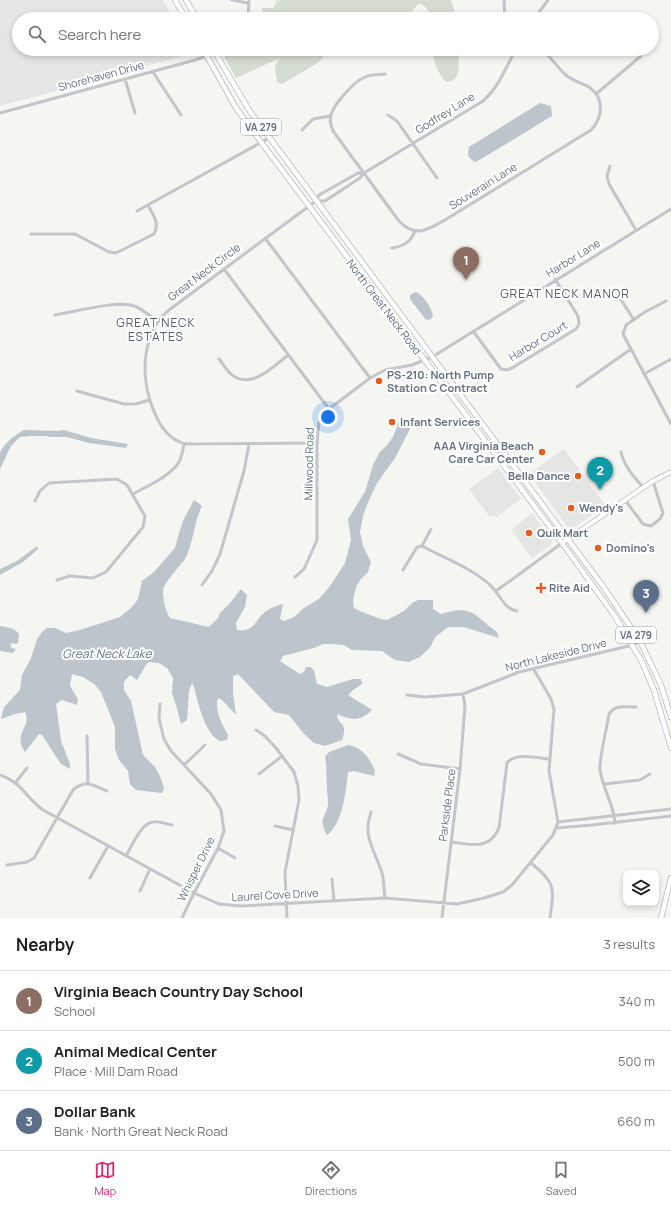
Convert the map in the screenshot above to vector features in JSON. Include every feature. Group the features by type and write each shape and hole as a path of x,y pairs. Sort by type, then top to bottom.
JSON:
{"main road":[{"path":"175,0 182,12"},
{"path":"186,0 193,12"},
{"name":"North Great Neck Road","path":"207,56 236,108 562,543 614,615 633,645 654,690 671,748"},
{"name":"North Great Neck Road","path":"218,56 249,110 269,138 605,589 640,641 661,686 671,717"},
{"path":"661,918 671,878"}],"street":[{"path":"232,0 249,2 248,12"},
{"path":"504,0 505,12"},
{"path":"539,12 548,0"},
{"name":"Shorehaven Drive","path":"0,113 207,56"},
{"name":"Godfrey Lane","path":"316,201 325,201 360,178 364,173 483,101 499,82 512,56"},
{"path":"548,56 566,75 588,87 596,94 641,56"},
{"path":"153,72 181,115"},
{"path":"385,74 369,75 362,78 335,106 330,116 333,131 364,173 399,220 406,227 415,231 409,242 392,248"},
{"path":"125,79 135,113"},
{"name":"Souverain Lane","path":"415,231 423,232 440,223 591,130 596,124 601,112 600,101 596,94"},
{"path":"388,115 397,121 437,178"},
{"path":"302,130 313,119 330,116"},
{"path":"137,211 269,138"},
{"path":"610,166 607,176 609,184 636,230"},
{"name":"Godfrey Lane","path":"309,206 316,201 319,195 332,187 358,173 364,173"},
{"path":"31,234 75,234 109,252 116,253 154,234 156,231 156,223 148,205"},
{"name":"Great Neck Circle","path":"184,444 174,440 167,433 157,418 149,400 145,362 148,342 154,327 169,310 309,206"},
{"name":"Harbor Lane","path":"424,360 432,357 671,209"},
{"path":"265,238 370,378"},
{"path":"224,269 329,409"},
{"name":"Harbor Court","path":"473,331 501,369 507,370 576,329 579,324 578,316 556,279"},
{"path":"618,295 634,320"},
{"path":"666,301 626,325 623,334 671,424"},
{"path":"56,315 122,304 139,309 158,322"},
{"path":"577,387 631,350"},
{"path":"219,359 232,375 240,380 249,380 259,376 288,355"},
{"path":"644,374 671,359"},
{"name":"Millwood Road","path":"295,578 304,569 318,540 317,443 319,422 329,409 370,378 385,370 412,365 424,360"},
{"path":"77,391 124,404 136,404 149,400"},
{"path":"133,494 175,468 180,459 184,444 317,443"},
{"path":"202,585 212,571 220,554 244,471 249,444"},
{"path":"621,452 627,467 643,487"},
{"path":"496,591 568,538 643,487 671,472"},
{"path":"35,501 42,488 53,482 117,479 128,485 144,513 145,524 110,569 93,578 70,576 57,580"},
{"path":"625,500 643,524 651,526 660,519 663,513 653,481"},
{"path":"403,570 417,547 422,546 431,529"},
{"path":"422,546 480,577 496,591 508,608 517,611"},
{"name":"North Lakeside Drive","path":"407,695 425,697 463,694 507,676 533,668 633,645 640,641"},
{"path":"533,668 553,703 554,716 549,759 550,780 558,822 671,809"},
{"name":"Parkside Place","path":"442,918 460,769 465,706 463,694"},
{"name":"Whisper Drive","path":"160,704 158,719 164,739 171,752 211,794 221,810 224,831 218,848 182,918"},
{"path":"615,823 615,816 604,784 600,765 610,714 615,708 636,707"},
{"path":"256,730 266,736 282,756 294,772 298,786 299,800 285,872 287,918"},
{"path":"87,736 88,783"},
{"path":"184,765 206,745"},
{"path":"398,754 422,764 460,769"},
{"path":"260,774 282,756"},
{"path":"451,842 482,845 493,839 499,828 507,763 509,760 514,757 549,759"},
{"path":"16,782 27,768"},
{"name":"Laurel Cove Drive","path":"0,774 16,782 38,807 57,818 211,902 229,906 385,898 444,903 465,903 503,892 512,885 553,835 558,822"},
{"path":"604,784 640,780 650,774"},
{"path":"7,865 26,862 34,858 73,790 78,786 88,783 107,791"},
{"path":"371,812 368,822 368,839 382,874 385,898"},
{"path":"556,828 671,816"},
{"path":"126,856 142,828 148,823 154,822 172,825"},
{"path":"275,826 293,830"},
{"path":"90,878 108,846"},
{"path":"218,848 235,858"},
{"path":"531,863 542,871 550,881 553,890 550,918"},
{"path":"140,891 150,870"},
{"path":"332,878 334,901"}],"shaded area":[{"path":"0,0 163,0 170,12 12,12 12,56 183,56 0,106"},
{"path":"275,0 451,0 455,12 428,12 424,6 418,4 412,12 262,12 262,8 273,8 277,3"},
{"path":"324,56 319,62 282,84 277,83 275,66 280,58 236,78 224,57"},
{"path":"434,56 459,56 457,74 452,81 446,82 436,67"},
{"path":"564,449 606,506 570,530 529,474"},
{"path":"498,468 521,499 497,517 489,516 469,489"},
{"path":"532,513 553,541 551,545 532,558 511,530"}],"water":[{"path":"540,103 551,106 552,116 483,158 475,162 469,158 469,147"},
{"path":"416,292 425,299 429,306 433,316 431,319 426,320 410,299 410,295"},
{"name":"Great Neck Lake","path":"408,418 412,425 395,458 377,483 363,516 360,532 363,546 371,562 368,572 360,580 356,587 353,600 354,608 387,620 404,611 412,603 418,600 433,600 433,609 441,614 460,610 472,613 497,632 499,638 464,627 448,627 435,637 431,646 420,657 409,662 395,660 382,651 352,650 344,645 332,644 323,644 314,648 283,656 280,661 300,674 304,672 306,667 311,667 314,671 317,684 327,687 353,679 361,679 362,684 348,695 372,710 363,717 355,719 337,714 344,730 342,740 325,746 314,743 304,734 289,715 274,712 238,674 233,676 233,693 236,715 222,700 218,698 217,703 219,717 228,735 227,740 218,740 209,730 202,716 192,683 189,691 187,720 181,724 172,693 173,678 167,668 159,663 149,662 137,680 130,675 124,682 124,690 131,701 143,755 155,767 160,776 164,788 162,793 136,790 130,784 128,771 119,760 115,749 115,727 101,692 94,684 83,677 72,674 70,686 78,699 77,705 62,700 56,704 61,741 70,764 70,769 61,764 42,735 39,734 25,752 21,745 21,735 26,724 25,712 1,719 4,707 20,690 22,675 31,658 37,639 42,632 47,628 55,628 66,633 80,630 120,617 132,607 138,599 142,581 154,572 175,548 183,521 194,500 202,506 197,518 189,551 184,561 169,578 163,591 163,598 170,618 209,627 241,589 247,595 245,607 236,623 237,630 247,630 251,628 269,609 283,604 280,619 284,621 294,617 304,608 319,599 330,586 345,563 351,540 348,519 365,492 373,465 379,453 393,437 400,419"},
{"path":"24,430 64,430 91,438 128,444 126,448 89,443 67,437 20,437 11,446 0,469 0,453 2,449 10,439"},
{"path":"38,547 38,549 23,562 0,575 0,569 17,561"},
{"path":"0,626 13,629 19,634 17,644 12,643 10,645 12,648 16,649 13,653 0,651"},
{"path":"348,745 358,748 365,754 375,771 374,776 354,771 348,772 345,797 340,815 337,823 327,835 323,825 323,819 328,805 325,757 329,752"}],"place":[{"name":"Virginia Beach Country Day School","path":"466,280"},
{"name":"PS-210: North Pump Station C Contract","path":"379,381"},
{"name":"Infant Services","path":"392,422"},
{"name":"AAA Virginia Beach Care Car Center","path":"542,452"},
{"name":"Bella Dance","path":"578,476"},
{"name":"Animal Medical Center","path":"600,490"},
{"name":"Wendy's","path":"571,508"},
{"name":"Quik Mart","path":"529,533"},
{"name":"Domino's","path":"598,548"},
{"name":"Rite Aid","path":"541,588"},
{"name":"Dollar Bank","path":"646,613"}],"district":[{"name":"GREAT NECK MANOR","path":"565,294"},
{"name":"GREAT NECK ESTATES","path":"156,330"}]}
